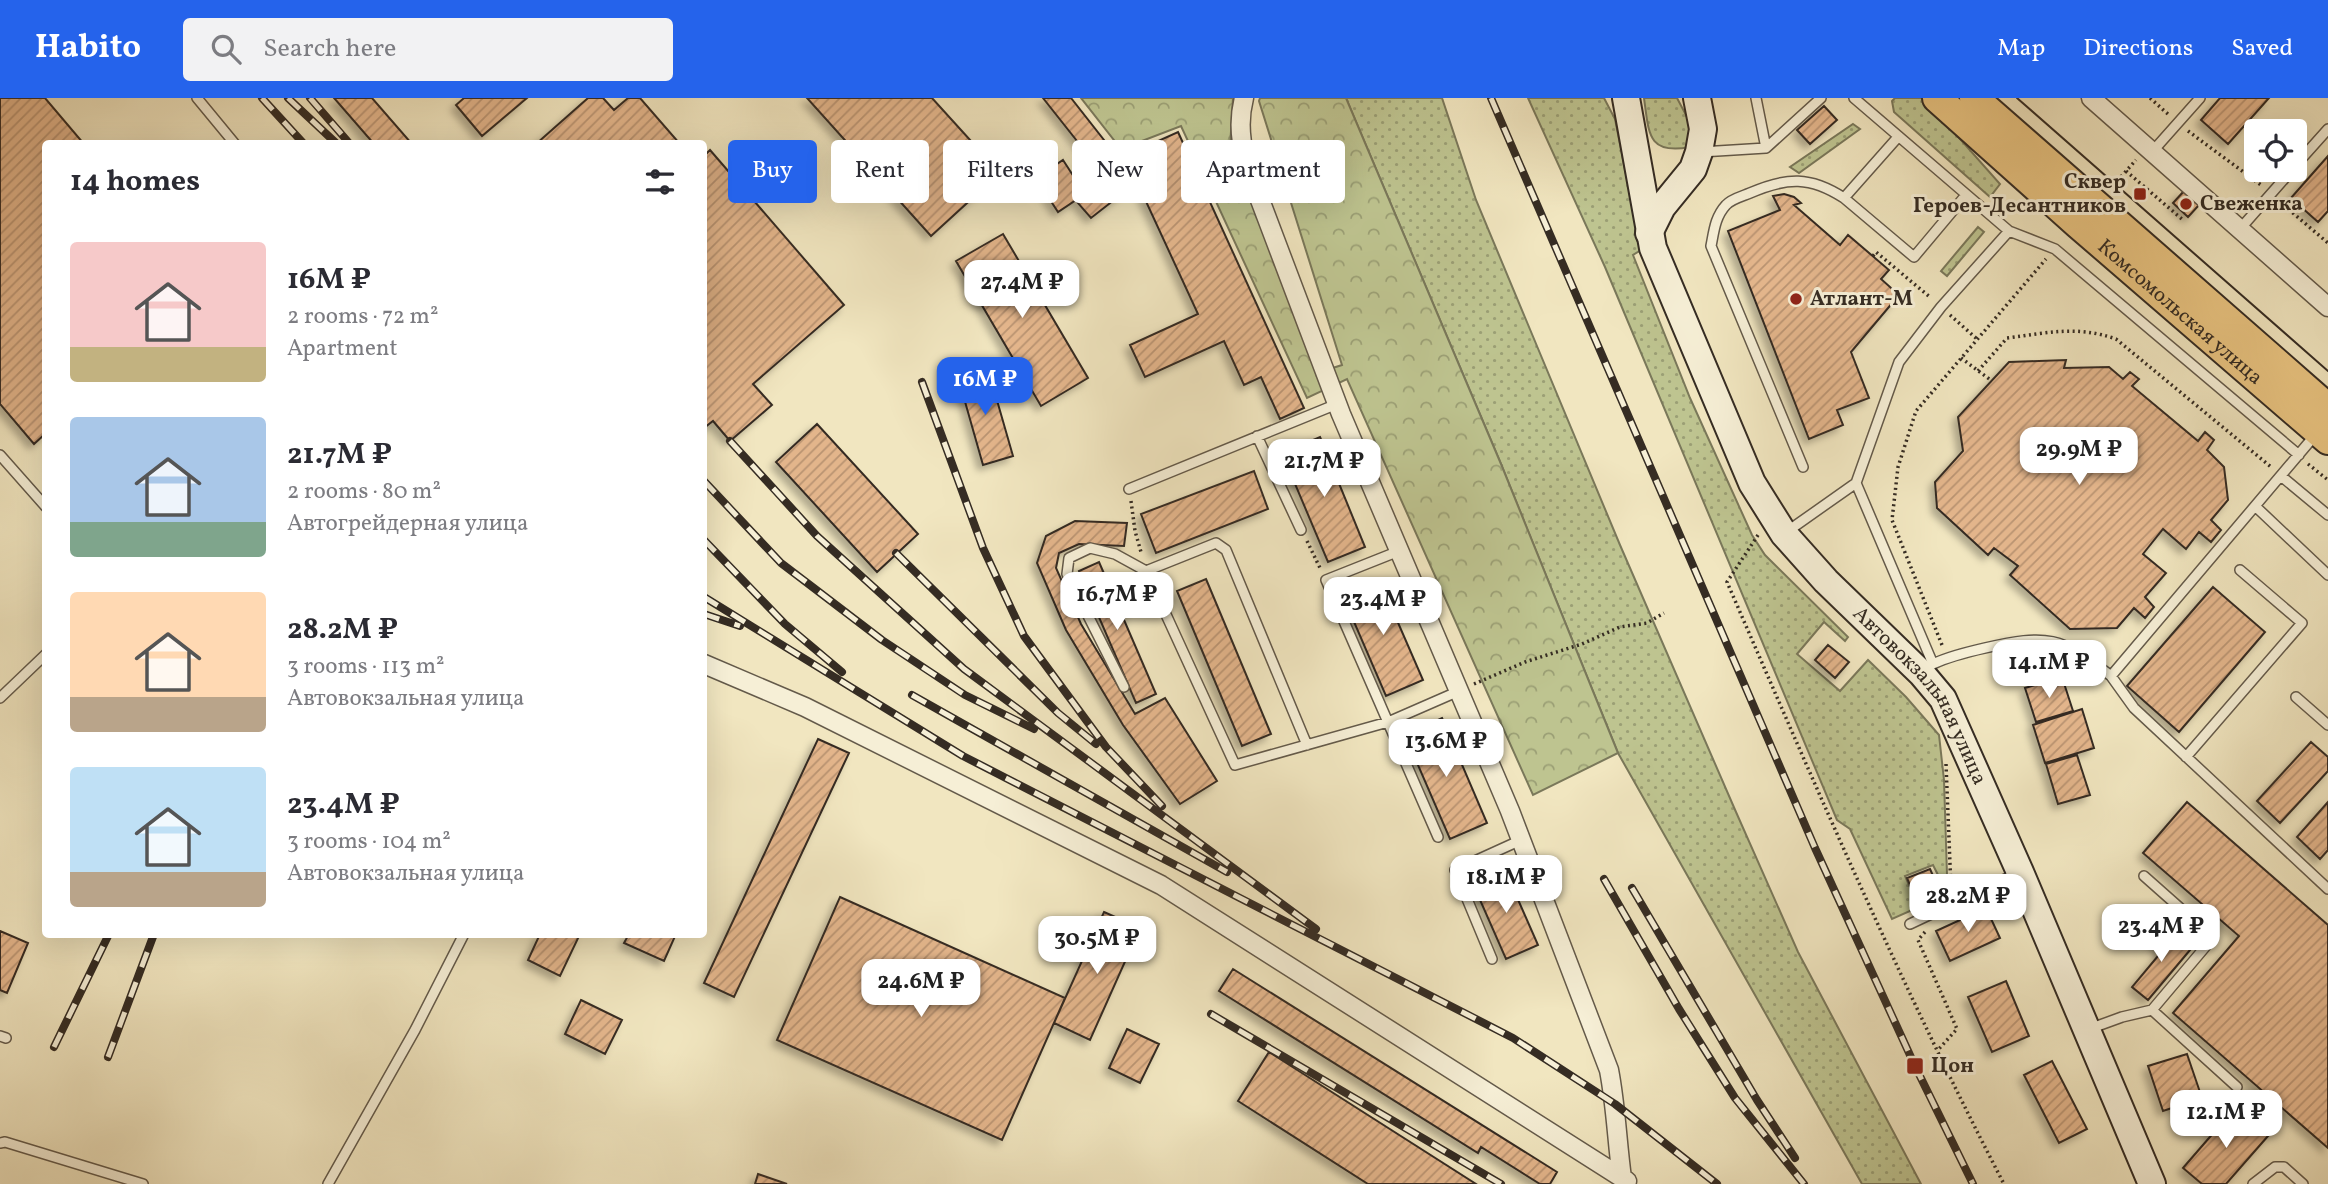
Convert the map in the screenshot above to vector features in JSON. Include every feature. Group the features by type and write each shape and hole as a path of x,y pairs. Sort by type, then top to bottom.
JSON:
{"main road":[{"name":"Комсомольская улица","path":"1937,98 2078,224 2325,427"},
{"name":"Комсомольская улица","path":"1975,98 2325,427"}],"street":[{"path":"1244,98 1241,149 1337,404 1521,840 1609,1070 1618,1146 1627,1181"},
{"name":"Автовокзальная улица","path":"1626,98 1653,248 1771,534 1928,669 2020,872 2152,1184"},
{"path":"1649,233 1662,207 1693,169 1703,129 1697,98"},
{"path":"2091,98 2327,305"},
{"path":"707,665 805,707 1161,884 1627,1181"}],"lane":[{"path":"197,98 232,140"},
{"path":"1756,98 1766,148"},
{"path":"1699,152 1766,148 1821,98"},
{"path":"1854,98 2009,231 2055,249 2299,455"},
{"path":"2184,98 2193,106"},
{"path":"2152,152 2200,98"},
{"path":"2307,152 2328,129"},
{"path":"1844,198 1898,137"},
{"path":"1803,467 1711,246 1715,222 1727,202 1774,183 1803,180 1827,187 1844,198 1914,257 1966,195"},
{"path":"2239,229 2281,182"},
{"path":"1771,534 1856,483 1899,362 1941,307 2009,231"},
{"path":"1129,489 1337,404"},
{"path":"2111,676 2325,427"},
{"path":"1257,436 1301,530"},
{"path":"0,455 42,502"},
{"path":"2281,475 2328,516"},
{"path":"1856,483 1928,669 1947,657 2024,640 2051,640 2082,653 2111,676 2134,708 2328,889"},
{"path":"2255,506 2328,575"},
{"path":"1146,571 1216,543 1226,550 1307,745"},
{"path":"1124,687 1067,574 1069,558 1090,548 1115,554 1146,571 1235,765 1388,722 1459,691"},
{"path":"1399,551 1326,580 1438,837"},
{"path":"2186,757 2302,623 2240,570"},
{"path":"0,698 42,658"},
{"path":"2296,696 2328,725"},
{"path":"1492,959 1455,870 1521,840"},
{"path":"1910,924 2020,872"},
{"path":"2087,1029 2152,1010 2206,946 2206,931 2144,876"},
{"path":"328,1184 415,1030 462,938"},
{"path":"2152,1010 2237,1087"},
{"path":"0,1143 5,1142 143,1184"},
{"path":"2253,1184 2275,1167 2284,1167 2303,1184"}],"path":[{"path":"2150,98 2328,243"},
{"path":"2126,171 2183,220"},
{"path":"1873,256 1876,252 1977,339"},
{"path":"1978,371 2007,338 2081,330 2116,339 2281,475"},
{"path":"1947,657 1892,520 1898,467 1916,411 1961,358 1992,381"},
{"path":"2299,455 2328,480"},
{"path":"1129,489 1135,531 1146,571"},
{"path":"1301,530 1326,580"},
{"path":"1771,534 1727,582 1841,844 1956,1092 2004,1184"},
{"path":"1459,691 1525,662 1582,644 1620,627 1647,623 1664,613"}],"green space":[{"path":"1081,98 1233,98 1230,140 1187,140 1181,126 1144,140 1114,140"},
{"path":"1260,98 1346,98 1501,464 1618,753 1533,795 1347,379 1307,398 1217,203 1252,203 1320,372 1342,365 1291,203 1345,203 1345,140 1271,140"},
{"path":"1346,98 1442,98 1476,200 1620,545 1736,812 1798,952 1921,1184 1862,1184 1618,753 1501,464"},
{"path":"1528,98 1604,98 1615,119 1641,250 1633,255 1690,398 1752,535 1765,555 1848,637 1845,641 1824,622 1797,654 1840,691 1868,660 1906,697 1939,735 1944,780 1947,875 1940,879 1933,865 1905,876 1919,907 1892,919 1850,829 1837,820 1605,267"},
{"path":"1644,98 1677,98 1695,132 1690,147 1665,148 1653,139 1647,122"},
{"path":"1895,98 1923,98 1930,105 2000,184 1990,197 1894,112 1892,101"},
{"path":"1853,124 1860,129 1799,173 1790,167"},
{"path":"1978,227 1984,232 1947,276 1941,271"}],"building":[{"path":"0,98 45,98 81,140 42,140 42,437 34,444 0,404"},
{"path":"334,98 372,98 409,140 371,140"},
{"path":"464,98 527,98 482,136 456,105"},
{"path":"588,98 603,98 614,110 628,98 640,98 677,140 541,140"},
{"path":"807,98 932,98 970,140 943,140 943,203 967,203 931,236 901,203 929,203 929,140 845,140"},
{"path":"1043,98 1071,98 1104,140 1076,140"},
{"path":"2220,98 2269,98 2250,119 2244,119 2244,126 2228,144 2201,120"},
{"path":"1824,106 1837,120 1810,144 1797,130"},
{"path":"1178,132 1182,140 1181,203 1210,203 1304,408 1280,419 1261,377 1244,385 1224,341 1145,377 1130,345 1198,314 1147,203 1167,203 1167,140 1160,140"},
{"path":"710,150 728,171 728,203 756,203 844,305 753,384 772,405 730,441 713,421 707,426 707,153"},
{"path":"2328,156 2328,211 2318,222 2291,198"},
{"path":"1063,160 1072,174 1072,203 1058,212 1052,203 1058,203 1058,163"},
{"name":"Свеженка","path":"2184,191 2199,205 2188,217 2173,203"},
{"path":"1784,194 1801,203 1794,205 1840,245 1848,235 1889,270 1881,279 1899,295 1851,352 1869,398 1837,410 1843,425 1809,439 1728,231 1780,210 1773,196"},
{"path":"1078,203 1110,203 1091,218"},
{"path":"1003,234 1088,378 1041,406 956,261"},
{"path":"2066,360 2064,368 2109,367 2123,379 2130,372 2139,379 2132,386 2198,441 2205,432 2214,440 2207,450 2224,467 2228,500 2211,520 2221,530 2211,542 2199,532 2186,549 2163,529 2143,554 2166,573 2145,597 2154,607 2145,618 2134,608 2117,628 2070,629 2010,575 2018,566 1994,548 1988,555 1937,508 1935,482 1963,451 1958,417 2009,362"},
{"path":"988,369 1013,456 983,465 958,377"},
{"path":"817,424 918,534 877,572 776,462"},
{"path":"1320,437 1365,547 1328,562 1282,453"},
{"path":"1254,471 1268,509 1156,553 1141,514"},
{"path":"1075,521 1127,523 1124,546 1079,544 1059,553 1056,568 1081,624 1135,714 1165,698 1217,781 1180,804 1123,725 1066,630 1037,563 1046,536"},
{"path":"1099,562 1156,694 1136,703 1079,571"},
{"path":"1206,579 1271,734 1242,746 1177,591"},
{"path":"1379,579 1423,680 1386,696 1342,594"},
{"path":"2213,587 2265,632 2179,732 2127,686"},
{"path":"1828,645 1849,662 1835,678 1815,660"},
{"path":"2062,677 2073,711 2036,722 2025,688"},
{"path":"2082,709 2094,748 2045,763 2033,725"},
{"path":"1442,718 1487,823 1450,839 1405,735"},
{"path":"818,739 849,753 734,997 704,983"},
{"path":"2311,742 2328,757 2328,771 2280,823 2257,801"},
{"path":"2077,755 2090,795 2058,804 2046,764"},
{"path":"2187,802 2328,925 2328,1148 2173,1013 2239,936 2143,853"},
{"path":"2328,802 2328,850 2320,859 2297,837"},
{"path":"1930,869 1935,880 1931,882 1940,903 1921,911 1907,878"},
{"path":"1505,870 1538,945 1506,959 1473,884"},
{"path":"840,897 1065,998 1002,1140 777,1040"},
{"path":"1986,908 2000,938 1950,961 1936,931"},
{"path":"1104,912 1140,928 1090,1040 1054,1023"},
{"path":"2164,928 2190,950 2148,1000 2132,987 2163,950 2153,941"},
{"path":"0,931 28,943 7,993 0,990"},
{"path":"538,938 578,938 560,976 528,960"},
{"path":"627,938 674,938 664,961 624,943"},
{"path":"1233,969 1557,1172 1550,1184 1540,1184 1481,1147 1478,1153 1219,991"},
{"name":"Цон","path":"2006,981 2029,1036 1992,1052 1968,997"},
{"path":"581,1000 622,1020 605,1054 565,1034"},
{"path":"1127,1029 1159,1044 1140,1083 1109,1068"},
{"path":"1269,1052 1476,1184 1368,1184 1238,1101"},
{"path":"2187,1054 2202,1098 2163,1111 2148,1066"},
{"path":"2052,1061 2087,1129 2059,1143 2024,1075"},
{"path":"2235,1108 2268,1136 2226,1184 2202,1184 2183,1168"},
{"path":"758,1174 787,1184 755,1184"}],"tram line":[{"path":"2017,98 2328,371"}],"railway":[{"path":"262,98 300,140"},
{"path":"288,98 333,140"},
{"path":"310,98 347,140"},
{"path":"1491,98 1815,848 1915,1066 1973,1184"},
{"path":"922,382 983,548 1024,636 1106,747 1162,806"},
{"path":"730,441 817,536 964,669 1316,929"},
{"path":"707,484 781,563 882,640 965,695 1034,729"},
{"path":"707,543 785,624 842,672"},
{"path":"896,553 1058,713 1096,744"},
{"path":"707,599 963,756 1513,1038 1615,1104 1717,1184"},
{"path":"707,615 740,626"},
{"path":"912,695 1227,872"},
{"path":"1604,879 1679,1009 1735,1098 1804,1184"},
{"path":"1632,888 1757,1100 1795,1158"},
{"path":"54,1047 107,938"},
{"path":"108,1057 153,938"},
{"path":"1211,1014 1501,1184"}],"place":[{"name":"Сквер Героев-Десантников","path":"2140,194"},
{"name":"Свеженка","path":"2186,204"},
{"name":"Атлант-М","path":"1796,299"},
{"name":"Цон","path":"1915,1066"}]}
